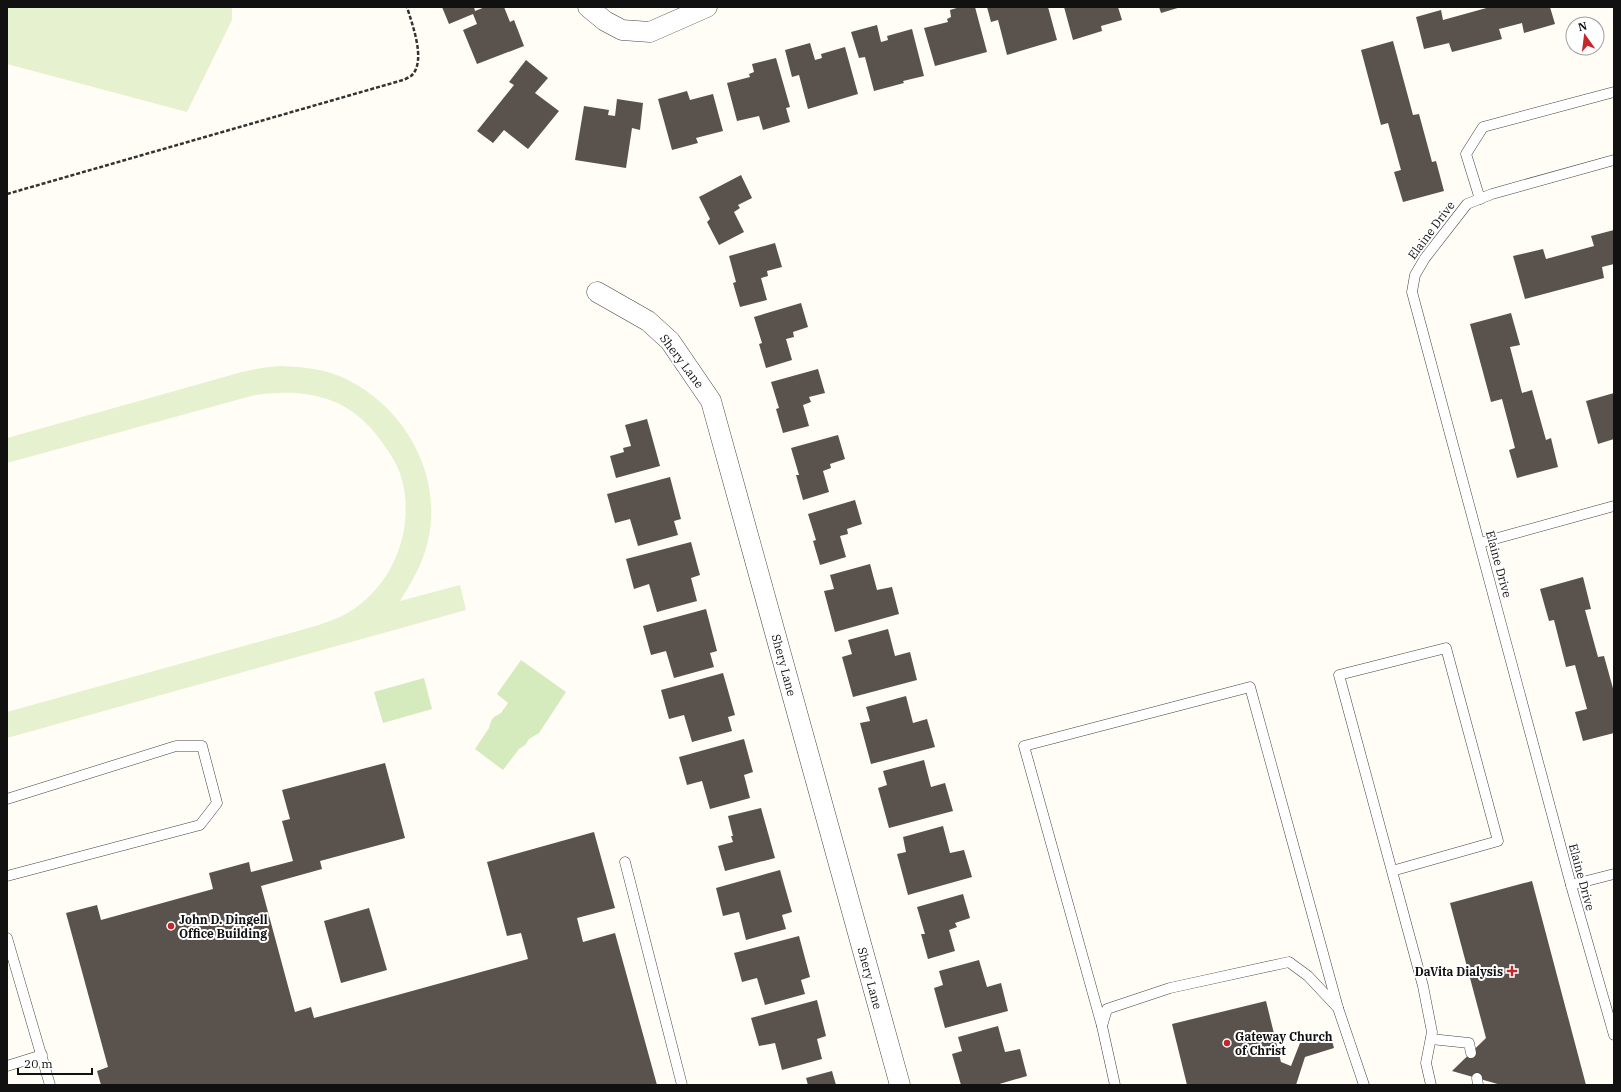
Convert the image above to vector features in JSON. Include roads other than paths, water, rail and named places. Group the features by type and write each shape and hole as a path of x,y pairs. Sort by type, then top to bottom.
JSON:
{"street":[{"path":"589,9 605,21 622,30 650,32 707,7"},
{"name":"Shery Lane","path":"597,292 648,321 670,341 711,401 900,1085"}],"lane":[{"path":"1480,199 1466,154 1483,127 1614,92"},
{"name":"Elaine Drive","path":"1614,160 1492,194 1467,204 1425,258 1415,275 1412,292 1571,885 1614,1035"},
{"path":"1480,543 1614,506"},
{"path":"1392,872 1498,841 1446,648 1339,675 1392,872 1423,986 1432,1032 1426,1063 1431,1085"},
{"path":"1115,1085 1102,1026 1024,746 1250,687 1338,1008 1364,1085"},
{"path":"7,800 176,746 202,746 217,803 200,825 7,876"},
{"path":"625,862 682,1085"},
{"path":"1571,885 1614,874"},
{"path":"7,938 50,1085"},
{"path":"1102,1026 1107,1010 1170,988 1289,962 1308,976 1338,1008"},
{"path":"1431,1039 1469,1043 1471,1053"},
{"path":"7,1066 42,1055"}],"place":[{"name":"John D. Dingell Office Building","path":"171,926"},
{"name":"DaVita Dialysis","path":"1512,971"},
{"name":"Gateway Church of Christ","path":"1227,1043"}]}
